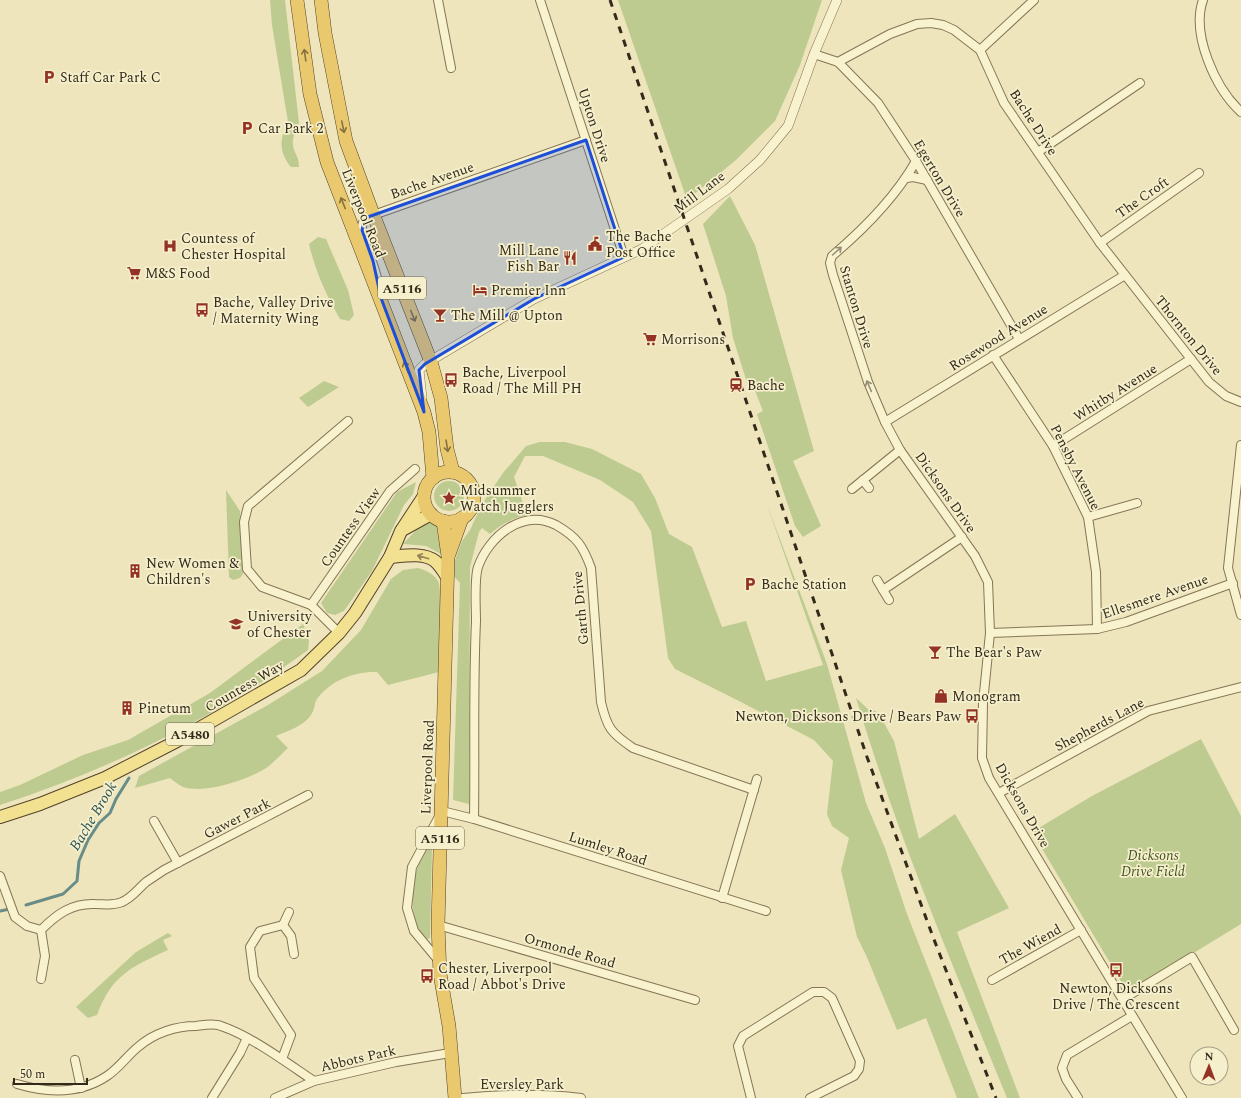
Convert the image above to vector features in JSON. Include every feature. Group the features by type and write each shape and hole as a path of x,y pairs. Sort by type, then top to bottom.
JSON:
{"highway":[{"name":"Liverpool Road","path":"297,0 310,94 327,162 424,412 429,432 433,478"},
{"name":"Liverpool Road","path":"321,0 327,47 346,141 372,214 431,362 441,398 447,449 453,472"},
{"path":"453,472 440,474 433,478 426,488 424,496 427,507 432,514 443,521 454,522 462,518"},
{"name":"A5116","path":"453,472 466,479 472,486 474,494 472,507 462,518"},
{"name":"Liverpool Road","path":"448,556 462,518"},
{"name":"Liverpool Road","path":"443,521 448,556 442,811 438,870 438,925 439,961 449,1026 450,1053 455,1098"}],"main road":[{"name":"Countess Way","path":"0,817 40,804 105,778 177,741 301,670 339,633 355,613 390,557 401,531 424,496"},
{"path":"401,531 432,514"},
{"path":"390,557 416,555 426,557 435,561 447,577"}],"street":[{"path":"438,0 451,68"},
{"name":"Upton Drive","path":"540,0 624,257"},
{"name":"Mill Lane","path":"424,412 419,370 425,364 431,362 534,299 624,257 661,237 728,189 760,160 788,126 814,54 837,0"},
{"path":"980,50 1034,0"},
{"path":"1203,0 1200,8 1199,27 1205,48 1215,77 1226,95 1241,112"},
{"name":"Bache Drive","path":"838,62 890,34 918,24 931,23 943,25 954,30 980,50 1004,103 1100,243 1125,275"},
{"name":"Egerton Drive","path":"814,54 838,62 878,103 916,161 1019,339"},
{"path":"1038,152 1140,84"},
{"name":"Bache Avenue","path":"372,214 586,140"},
{"name":"Stanton Drive","path":"885,422 868,382 830,263 832,256 881,210 906,178 916,161"},
{"name":"The Croft","path":"1100,243 1199,172"},
{"path":"906,178 913,177 927,180"},
{"path":"372,214 365,218 362,230 373,261 381,298"},
{"name":"Rosewood Avenue","path":"885,422 1125,275"},
{"name":"Thornton Drive","path":"1125,275 1217,390 1226,396 1241,402"},
{"name":"Pensby Avenue","path":"993,355 1053,446 1088,517 1096,572 1097,629"},
{"name":"Whitby Avenue","path":"1053,446 1191,359"},
{"path":"339,633 311,605 262,587 247,569 244,546 244,522 248,506 348,420"},
{"name":"Dicksons Drive","path":"885,422 900,450 962,537 983,570 988,582 990,633 983,703 982,758 989,778 1182,1098"},
{"path":"1241,445 1228,568 1241,615"},
{"path":"852,489 900,450"},
{"name":"Countess View","path":"311,605 390,491 415,469"},
{"path":"863,480 869,488"},
{"path":"1088,517 1137,503"},
{"name":"Garth Drive","path":"474,819 475,644 478,568 488,546 506,528 526,520 550,522 571,533 584,550 591,568 601,702 606,723 618,737 633,748 754,790"},
{"path":"883,590 962,537"},
{"path":"876,580 890,600"},
{"name":"Ellesmere Avenue","path":"990,633 1097,629 1126,622 1232,583"},
{"name":"Shepherds Lane","path":"999,793 1148,711 1241,687"},
{"path":"722,898 757,779"},
{"name":"Gawer Park","path":"41,930 54,918 75,905 109,905 122,902 132,896 145,883 178,863 308,795"},
{"path":"439,961 414,931 407,908 412,867 442,811"},
{"name":"Lumley Road","path":"442,811 474,819 766,911"},
{"path":"154,821 178,863"},
{"path":"0,878 15,917 27,926 41,930 45,956 41,979"},
{"path":"283,925 289,912"},
{"path":"283,925 291,936 294,954"},
{"path":"282,1059 291,1035 254,978 250,947 260,931 283,925"},
{"name":"Ormonde Road","path":"438,925 695,1000"},
{"name":"The Wiend","path":"992,980 1082,930"},
{"path":"1123,999 1192,957 1234,1030"},
{"path":"751,1098 738,1046 743,1036 813,992 824,992 832,998 860,1061 859,1069 854,1076 810,1098"},
{"path":"1078,1098 1066,1079 1062,1068 1067,1055 1132,1016"},
{"path":"17,1084 36,1090 58,1092 81,1088 107,1076 138,1046 159,1033 187,1026 219,1025 247,1038 282,1059 314,1081"},
{"path":"212,1098 240,1053 247,1038"},
{"name":"Abbots Park","path":"275,1098 314,1081 396,1062 450,1053"},
{"path":"75,1060 81,1088"},
{"name":"Eversley Park","path":"463,1098 507,1096 581,1098"}],"highlighted area":[{"path":"586,140 624,257 534,299 425,364 419,370 424,412 381,298 373,261 362,230 365,218"}],"green space":[{"path":"270,0 285,0 299,123 293,145 299,167 291,167 282,151 283,134 288,122 272,25"},
{"path":"618,0 822,0 800,65 775,121 736,160 687,200"},
{"path":"730,196 755,245 814,451 793,461 821,526 803,537 795,526 757,414 763,411 754,388 749,389 733,338 726,296 703,224"},
{"path":"318,237 326,239 348,290 354,315 349,321 340,319 330,301 318,273 309,244"},
{"path":"324,381 339,387 308,407 299,398"},
{"path":"540,442 565,442 592,449 641,474 655,498 669,534 692,547 722,627 746,621 766,681 823,665 766,502 827,664 866,803 885,848 907,914 979,1098 957,1098 926,1018 897,1030 857,937 841,870 849,838 832,826 827,814 833,761 814,740 675,669 668,658 651,531 633,502 600,480 543,456 525,456 514,477 527,515 507,522 490,534 482,528 479,532 470,567 469,804 453,800 460,583 452,574 455,560 462,541 470,530 482,504 503,473 526,446"},
{"path":"449,481 460,485 464,496 460,507 449,511 438,507 434,496 438,485"},
{"path":"416,482 413,494 404,505 372,571 344,611 335,615 327,613 321,603 397,492"},
{"path":"226,490 240,511 243,574 240,578 233,580 229,577"},
{"path":"429,523 435,524 439,528 441,554 426,546 403,544 417,529"},
{"path":"418,568 432,574 438,581 440,587 441,625 439,672 388,685 377,672 360,673 336,682 323,692 317,699 313,711 306,721 276,736 288,748 273,763 255,774 235,782 213,788 192,789 183,787 170,778 135,788 139,776 268,705 322,671 361,630 391,579 403,570"},
{"path":"303,624 309,641 308,650 273,675 236,698 199,720 121,759 81,776 0,805 0,792 20,785 83,755 128,740 210,693"},
{"path":"856,698 868,709 878,712 894,741 919,839 955,814 1009,908 957,932 1020,1098 1007,1098 966,999 889,800"},
{"name":"Dicksons Drive Field","path":"1201,739 1241,816 1241,924 1128,993 1032,832 1092,796"},
{"path":"426,849 432,849 430,938 425,940 415,919 412,895 416,871"},
{"path":"168,933 172,936 163,940 168,950 133,967 116,981 109,990 97,1015 88,1018 76,1007 136,952"}],"waterway":[{"name":"Bache Brook","path":"26,905 63,894 77,881 79,861 88,840 99,823 110,813 116,799 129,778"},
{"name":"Bache Brook","path":"0,911 10,909"}],"railway":[{"path":"610,0 867,757 933,937 996,1098"}],"place":[{"name":"Staff Car Park C","path":"49,77"},
{"name":"Car Park 2","path":"247,128"},
{"name":"The Bache Post Office","path":"595,244"},
{"name":"Countess of Chester Hospital","path":"170,246"},
{"name":"Mill Lane Fish Bar","path":"570,258"},
{"name":"M&S Food","path":"134,273"},
{"name":"Premier Inn","path":"480,290"},
{"name":"Bache, Valley Drive / Maternity Wing","path":"202,310"},
{"name":"The Mill @ Upton","path":"440,315"},
{"name":"Morrisons","path":"650,339"},
{"name":"Bache, Liverpool Road / The Mill PH","path":"451,380"},
{"name":"Bache","path":"736,385"},
{"name":"Midsummer Watch Jugglers","path":"449,498"},
{"name":"New Women & Children's","path":"135,571"},
{"name":"Bache Station","path":"750,584"},
{"name":"University of Chester","path":"236,624"},
{"name":"The Bear's Paw","path":"935,652"},
{"name":"Monogram","path":"941,696"},
{"name":"Pinetum","path":"127,708"},
{"name":"Newton, Dicksons Drive / Bears Paw","path":"972,716"},
{"name":"Newton, Dicksons Drive / The Crescent","path":"1116,970"},
{"name":"Chester, Liverpool Road / Abbot's Drive","path":"427,976"}]}
